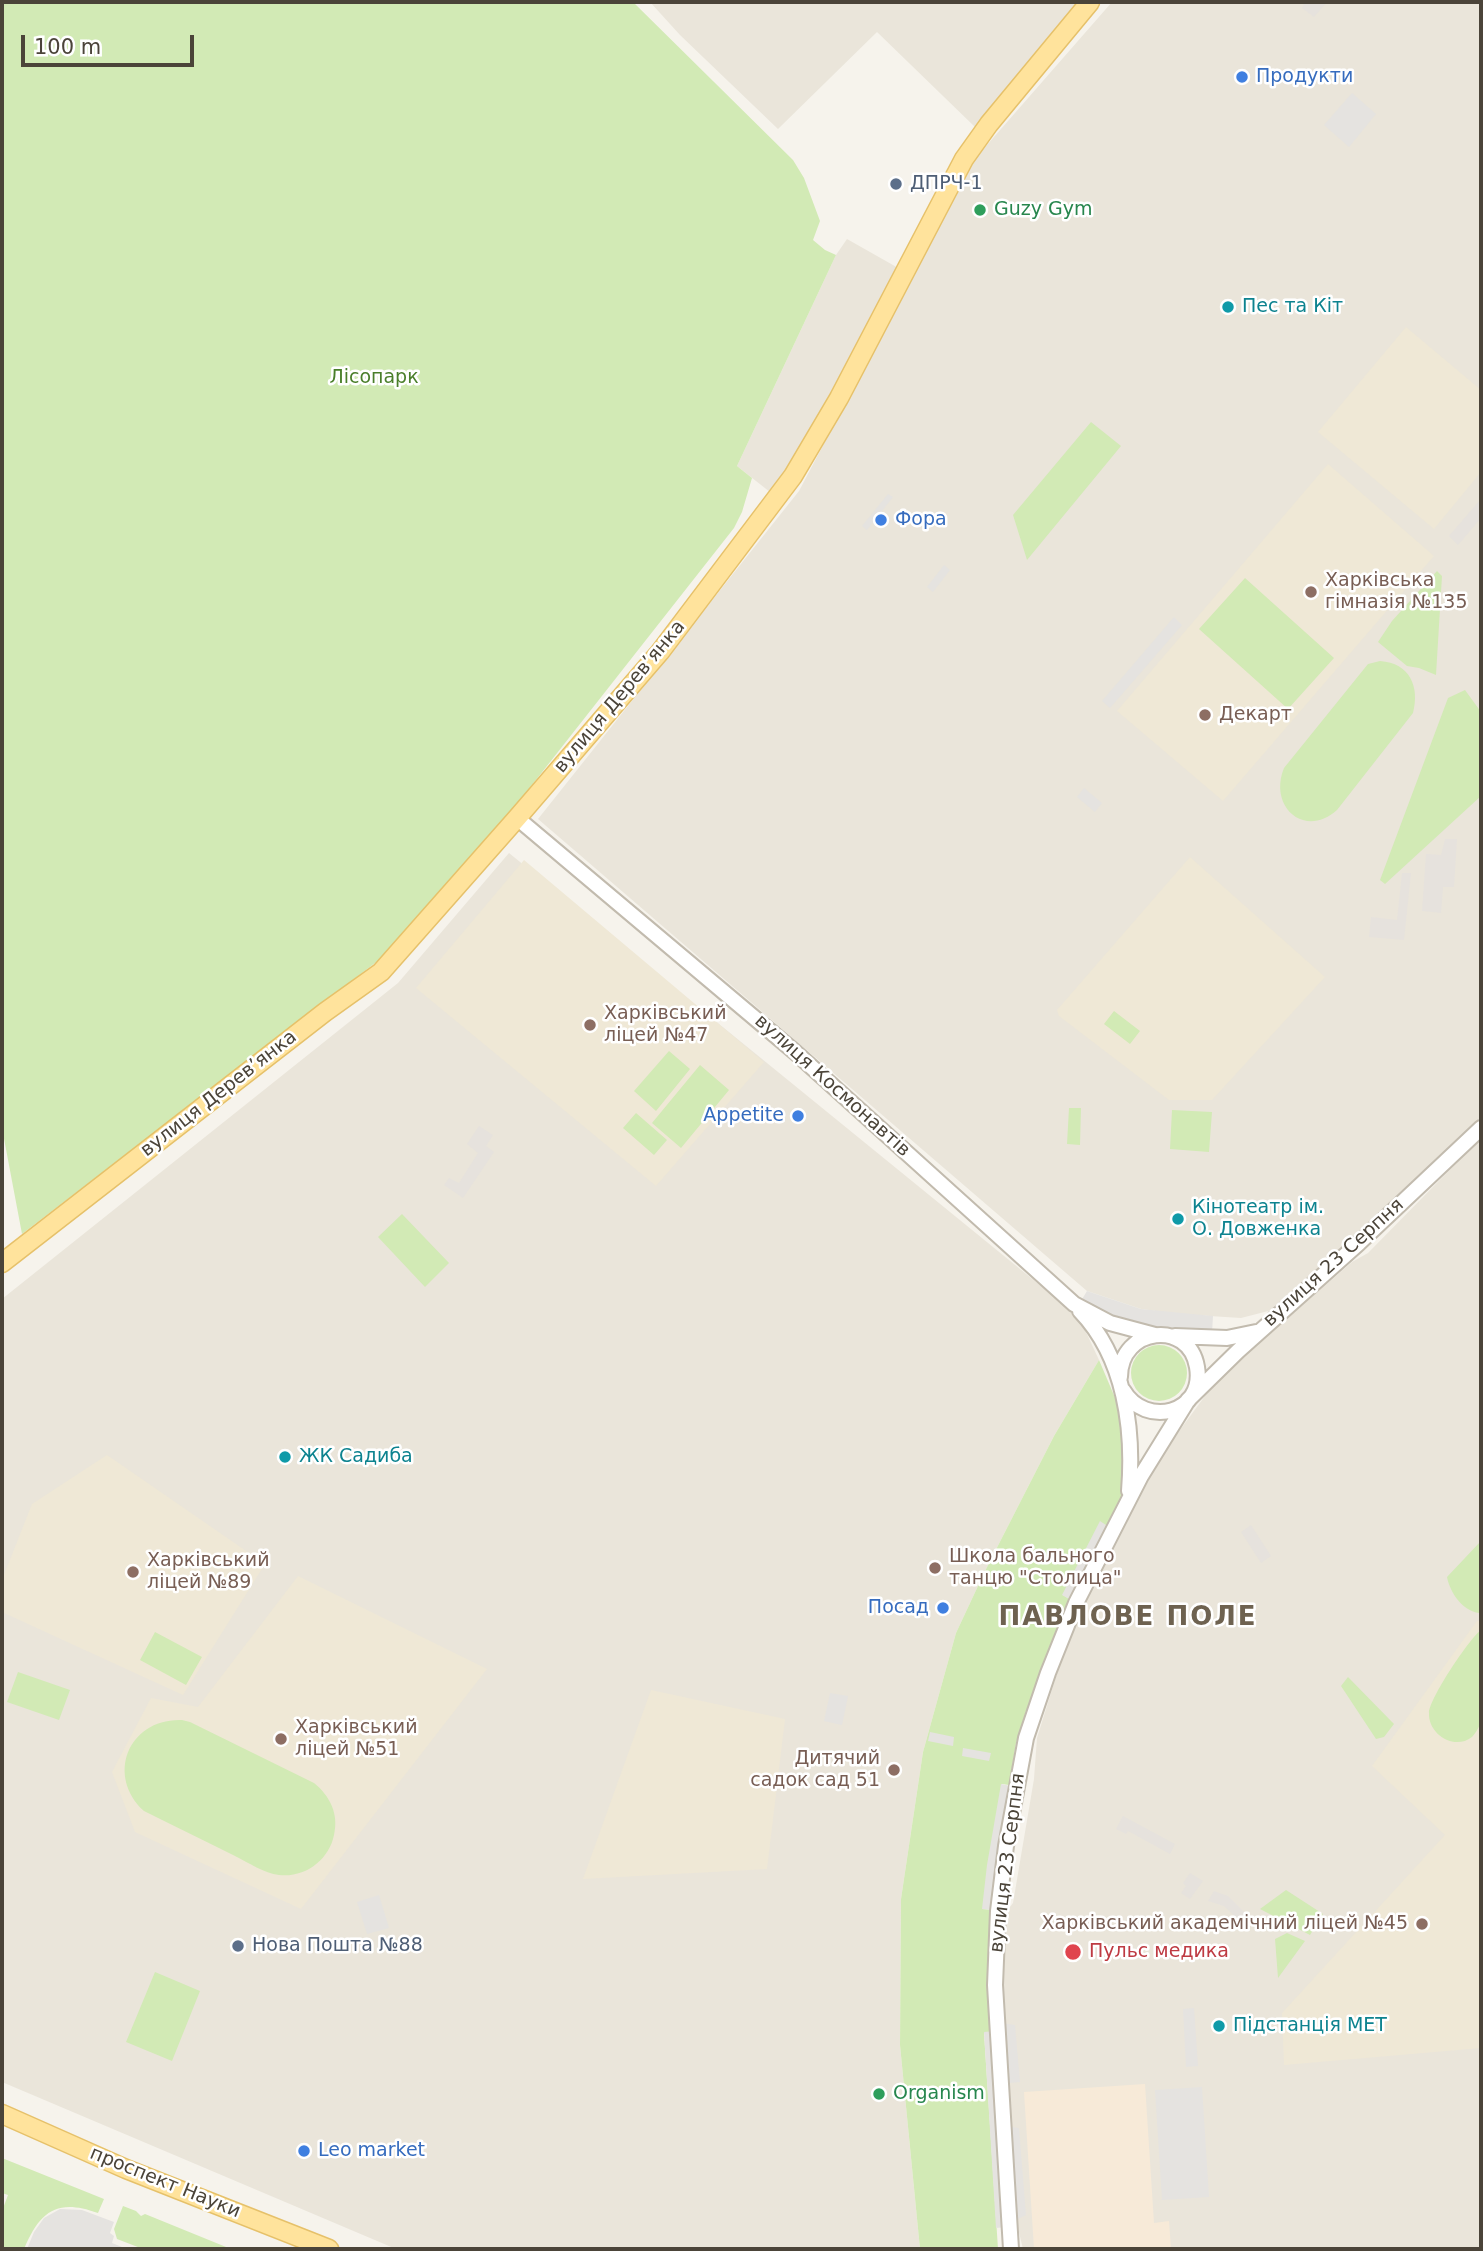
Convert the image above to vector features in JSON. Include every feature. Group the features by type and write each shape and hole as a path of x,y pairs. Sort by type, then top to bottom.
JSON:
{"main road":[{"name":"вулиця Дерев’янка","path":"2,1263 325,1012 381,972 517,818 660,652 793,476 846,386 947,189 975,141 1090,2"},
{"name":"проспект Науки","path":"2,2113 117,2166 329,2249"}],"street":[{"name":"вулиця Космонавтів","path":"517,818 795,1052 1074,1304 1110,1322 1155,1335"},
{"name":"вулиця 23 Серпня","path":"1074,1304 1098,1334 1133,1404 1149,1412 1174,1410 1359,1243 1481,1128"},
{"path":"1155,1335 1227,1338 1260,1331"},
{"name":"вулиця 23 Серпня","path":"1129,1497 1131,1453 1121,1383 1121,1363 1131,1346 1142,1338 1155,1335"},
{"name":"вулиця 23 Серпня","path":"1011,2249 995,1985 995,1946 1006,1846 1026,1738 1076,1603 1129,1497 1196,1385 1198,1376 1195,1359 1185,1345 1170,1336"}],"shaded area":[{"path":"650,2 1083,2 975,127 877,32 778,129 680,35"},
{"path":"1112,2 1481,2 1481,1117 1276,1309 1241,1318 1141,1309 1087,1291 538,819 799,491 973,161"},
{"path":"1301,2 1327,2 1314,17 1302,8 1304,5"},
{"path":"1352,93 1376,114 1349,147 1324,125"},
{"path":"847,239 900,269 775,496 737,466 836,255"},
{"path":"1406,327 1481,390 1481,472 1434,529 1318,432"},
{"name":"Харківська гімназія №135","path":"1328,464 1434,556 1223,801 1117,711"},
{"path":"888,494 893,497 867,530 862,526"},
{"path":"1481,499 1481,518 1458,545 1449,536"},
{"path":"944,565 950,570 933,592 927,587"},
{"path":"1174,617 1182,625 1110,708 1102,701"},
{"path":"1084,788 1102,803 1095,812 1077,797"},
{"path":"1445,839 1457,839 1454,887 1443,887 1441,913 1422,911 1426,854 1441,855"},
{"path":"509,853 1079,1317 1099,1360 1054,1436 956,1633 923,1752 901,1899 900,2045 920,2249 396,2249 2,2082 2,1299 398,983"},
{"path":"1190,857 1325,977 1212,1100 1169,1100 1059,1016 1057,1010"},
{"name":"Харківський ліцей №47","path":"524,860 764,1062 656,1186 416,988"},
{"path":"1402,873 1411,873 1404,940 1369,937 1371,917 1397,920"},
{"path":"479,1126 493,1135 486,1146 494,1152 463,1198 444,1185 449,1178 459,1183 478,1153 467,1144"},
{"path":"1481,1138 1481,2249 1023,2249 1016,2220 1009,2083 998,1987 1000,1920 1013,1903 1034,1779 1037,1738 1059,1667 1084,1601 1133,1503 1163,1453 1205,1396 1229,1369 1352,1262 1368,1253"},
{"path":"1087,1291 1141,1309 1213,1316 1212,1333 1140,1326 1108,1317 1081,1301"},
{"name":"Харківський ліцей №89","path":"107,1455 265,1564 183,1695 2,1612 2,1580 32,1504"},
{"path":"1100,1521 1109,1527 1071,1600 1062,1595"},
{"path":"1251,1525 1271,1556 1261,1563 1241,1532"},
{"name":"Харківський ліцей №51","path":"298,1576 487,1669 301,1909 135,1832 112,1772 151,1698 198,1707"},
{"name":"Харківський академічний ліцей №45","path":"1477,1621 1481,1621 1481,2048 1284,2065 1282,2013 1445,1835 1372,1766"},
{"path":"651,1690 785,1719 767,1869 583,1879"},
{"path":"830,1693 848,1696 842,1725 824,1721"},
{"path":"930,1732 954,1737 953,1746 928,1741"},
{"path":"963,1748 991,1753 989,1761 962,1756"},
{"path":"1001,1784 1011,1786 993,1910 982,1909 987,1865"},
{"path":"1123,1816 1175,1844 1170,1854 1128,1831 1126,1834 1116,1829"},
{"path":"1190,1873 1203,1881 1190,1899 1181,1893 1186,1886 1183,1883"},
{"path":"1214,1891 1228,1896 1252,1920 1247,1928 1224,1906 1208,1901"},
{"path":"379,1895 389,1928 367,1934 357,1902"},
{"path":"1194,2008 1198,2066 1186,2067 1183,2009"},
{"path":"1002,2023 1015,2025 1020,2082 1009,2083"},
{"path":"994,2031 1006,2227 996,2228 984,2032"},
{"path":"1145,2084 1154,2223 1169,2221 1171,2249 1034,2249 1024,2092"},
{"path":"1202,2087 1209,2197 1162,2200 1155,2090"},
{"path":"1011,2127 1019,2128 1026,2215 1016,2220"},
{"path":"60,2209 82,2210 114,2222 110,2233 114,2236 112,2243 127,2249 27,2249 44,2218"}],"green space":[{"name":"Лісопарк","path":"2,2 633,2 793,160 804,178 820,221 813,240 836,255 737,466 752,478 742,512 734,528 495,832 388,953 22,1234 2,1128"},
{"path":"1091,422 1121,446 1027,560 1013,515"},
{"path":"1437,571 1442,576 1436,675 1407,666 1378,642 1392,621"},
{"path":"1245,578 1334,658 1288,709 1199,629"},
{"path":"1380,661 1399,666 1410,678 1415,694 1413,713 1337,810 1325,818 1302,820 1285,806 1281,795 1280,782 1284,768 1368,664"},
{"path":"1465,690 1481,712 1481,796 1385,884 1380,880 1448,698"},
{"path":"1114,1011 1140,1031 1130,1044 1104,1024"},
{"path":"669,1051 690,1069 656,1111 634,1091"},
{"path":"700,1065 729,1090 681,1148 652,1123"},
{"path":"1069,1108 1081,1108 1080,1145 1067,1144"},
{"path":"1172,1110 1212,1112 1209,1152 1170,1149"},
{"path":"636,1113 667,1140 654,1155 623,1128"},
{"path":"402,1214 449,1263 425,1287 378,1237"},
{"path":"1159,1345 1170,1347 1179,1353 1185,1362 1185,1384 1179,1393 1170,1399 1159,1401 1148,1399 1139,1393 1133,1384 1131,1373 1133,1362 1139,1353 1148,1347"},
{"path":"1099,1360 1116,1400 1123,1438 1123,1495 1108,1526 1063,1595 1071,1600 1026,1711 1016,1743 1009,1785 1002,1784 983,1909 993,1910 994,2031 984,2033 998,2249 920,2249 900,2045 901,1899 923,1752 956,1633 1054,1436"},
{"path":"1481,1541 1479,1613 1468,1609 1458,1600 1447,1577"},
{"path":"1481,1630 1481,1723 1472,1737 1465,1741 1450,1741 1437,1734 1429,1713 1435,1695 1450,1670"},
{"path":"155,1632 202,1657 186,1685 140,1660"},
{"path":"18,1672 70,1690 59,1720 7,1702"},
{"path":"1348,1677 1394,1724 1384,1737 1376,1739 1341,1686"},
{"path":"182,1720 320,1788 332,1806 335,1827 327,1852 314,1866 298,1874 273,1874 144,1811 132,1797 126,1781 128,1751 136,1738 148,1728 164,1722"},
{"path":"1286,1890 1323,1914 1310,1935 1260,1909"},
{"path":"1287,1933 1305,1941 1278,1978 1275,1939"},
{"path":"155,1972 200,1991 172,2061 126,2042"},
{"path":"2,2158 104,2199 98,2213 71,2207 52,2211 37,2225 24,2249 2,2249 2,2211 8,2195 2,2193"},
{"path":"123,2206 141,2216 145,2214 231,2249 143,2249 117,2239 114,2229"}],"place":[{"name":"Продукти","path":"1242,77"},
{"name":"ДПРЧ-1","path":"896,184"},
{"name":"Guzy Gym","path":"980,210"},
{"name":"Пес та Кіт","path":"1228,307"},
{"name":"Фора","path":"881,520"},
{"name":"Харківська гімназія №135","path":"1311,592"},
{"name":"Декарт","path":"1205,715"},
{"name":"Харківський ліцей №47","path":"590,1025"},
{"name":"Appetite","path":"798,1116"},
{"name":"Кінотеатр ім. О. Довженка","path":"1178,1219"},
{"name":"ЖК Садиба","path":"285,1457"},
{"name":"Школа бального танцю \"Столица\"","path":"935,1568"},
{"name":"Харківський ліцей №89","path":"133,1572"},
{"name":"Посад","path":"943,1608"},
{"name":"Харківський ліцей №51","path":"281,1739"},
{"name":"Дитячий садок сад 51","path":"894,1770"},
{"name":"Харківський академічний ліцей №45","path":"1422,1924"},
{"name":"Нова Пошта №88","path":"238,1946"},
{"name":"Пульс медика","path":"1073,1952"},
{"name":"Підстанція МЕТ","path":"1219,2026"},
{"name":"Organism","path":"879,2094"},
{"name":"Leo market","path":"304,2151"}],"district":[{"name":"ПАВЛОВЕ ПОЛЕ","path":"1128,1618"}]}
